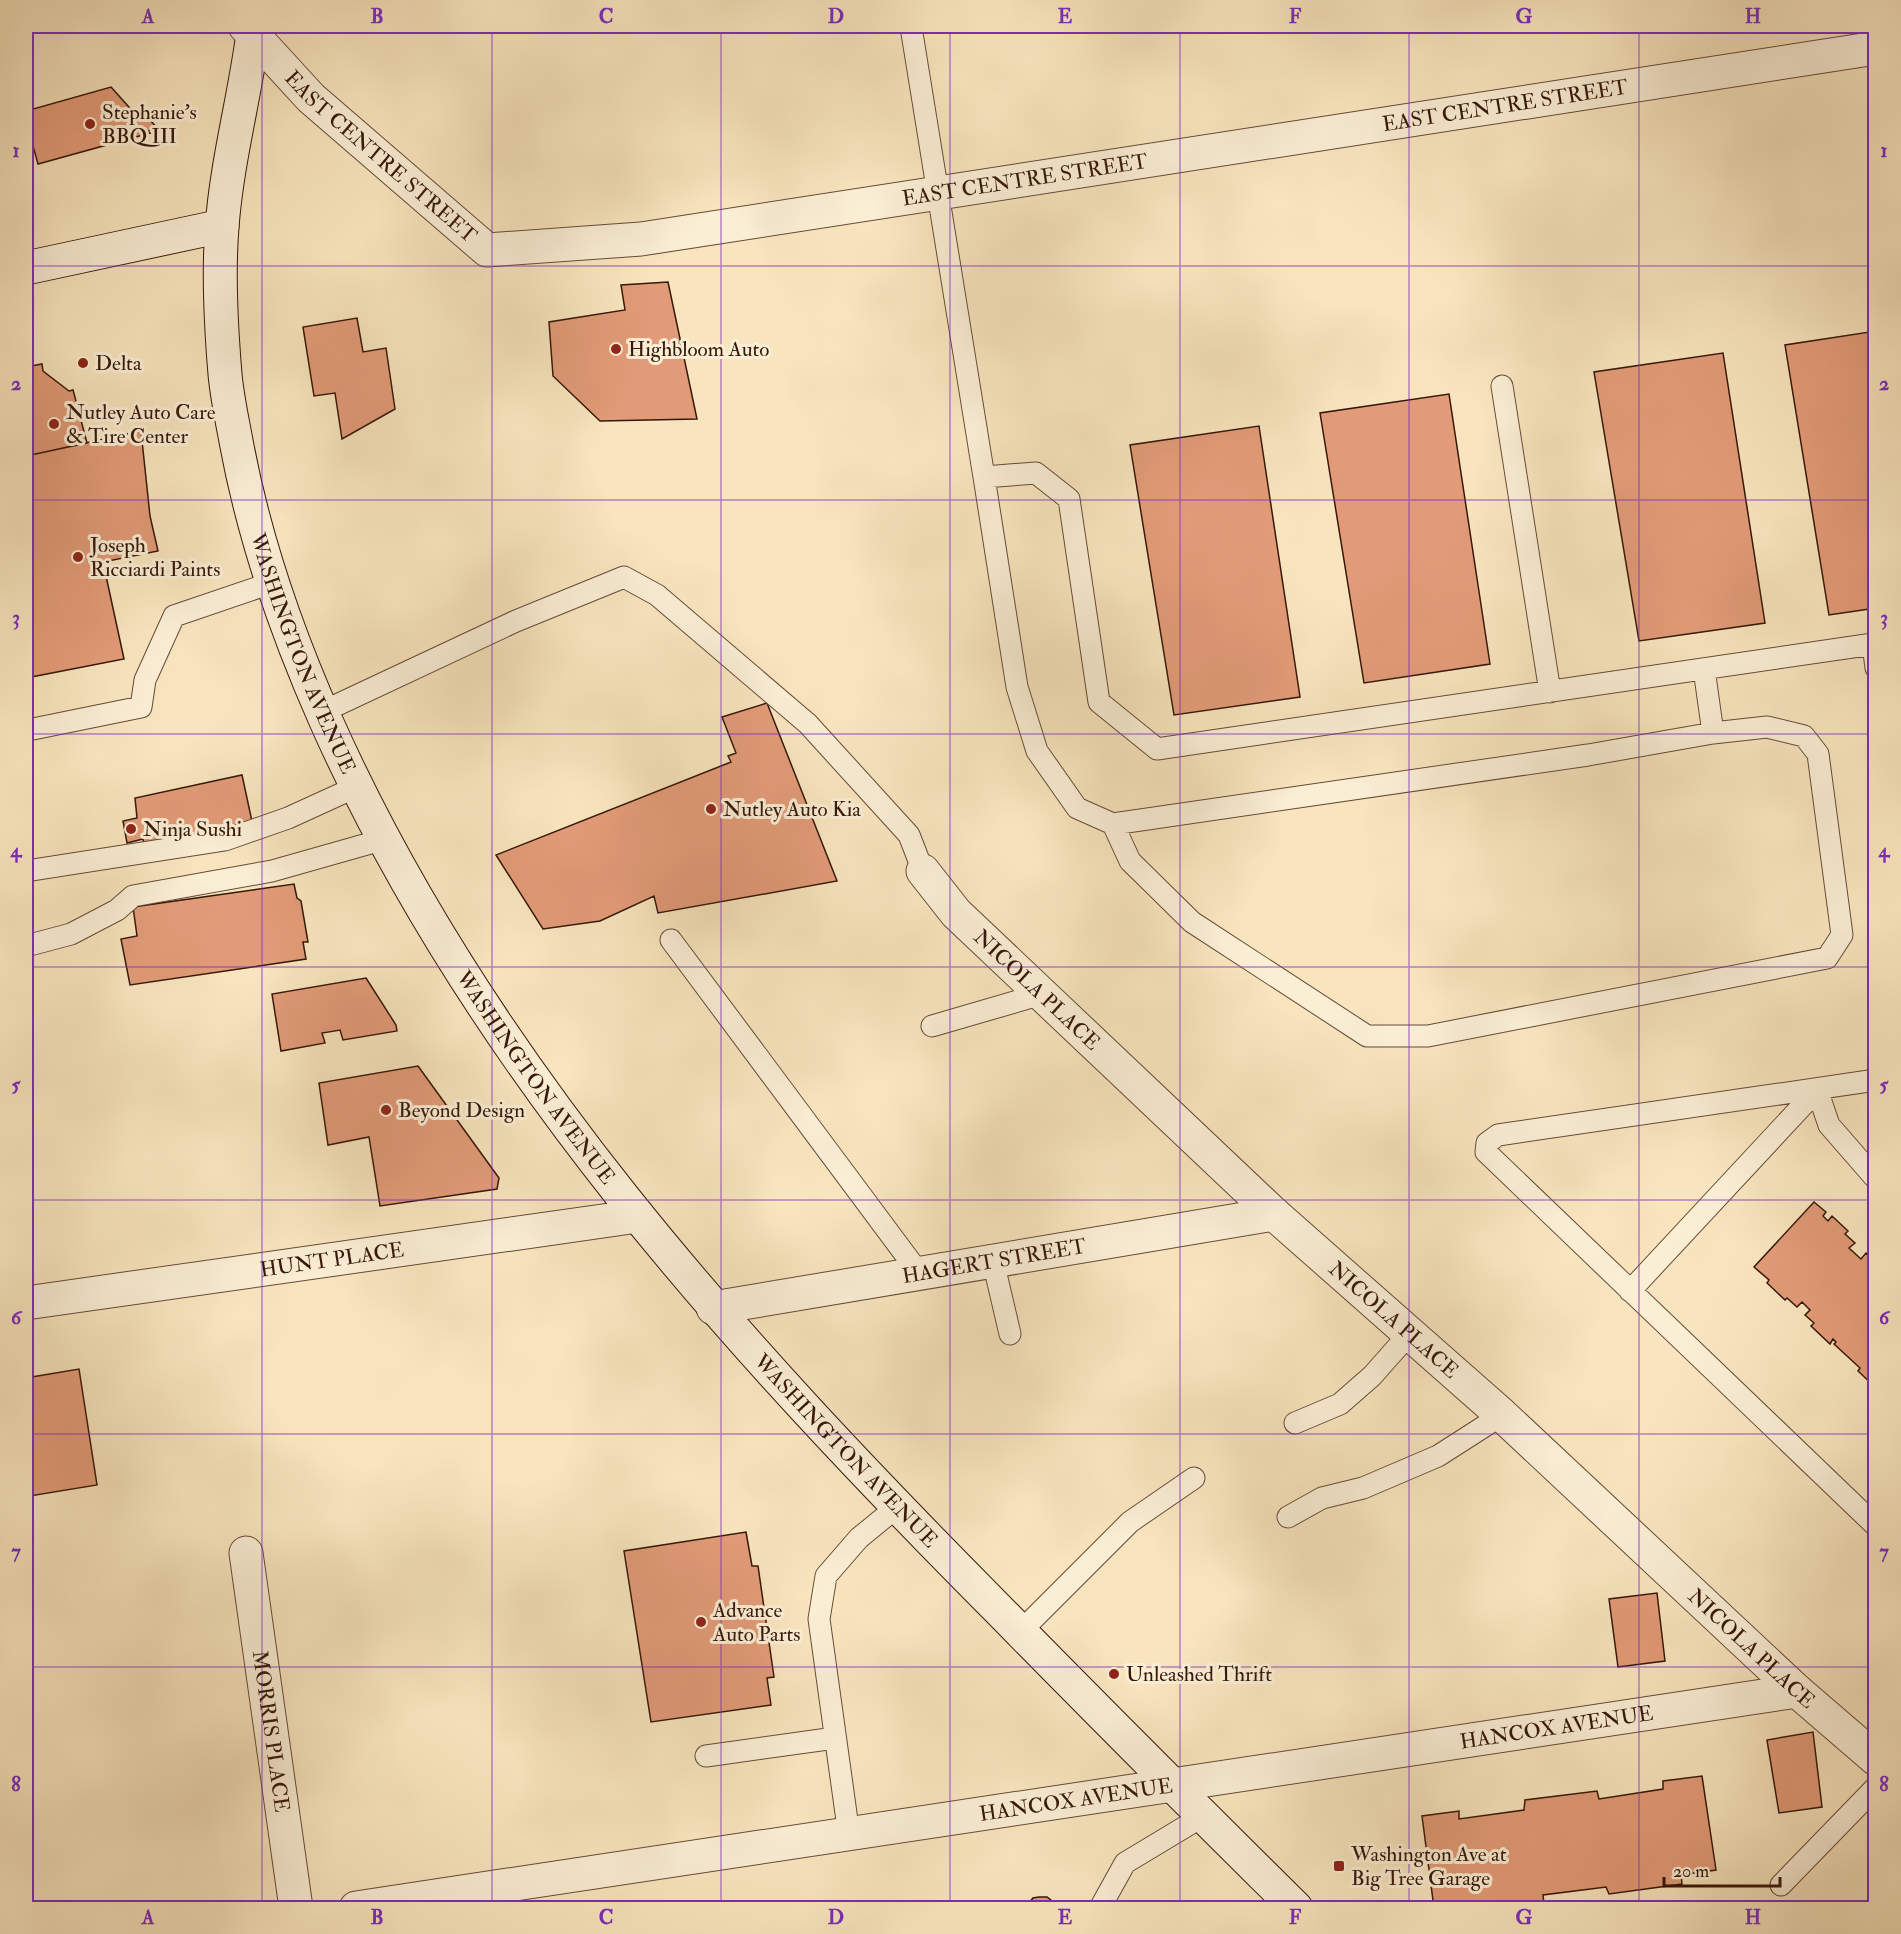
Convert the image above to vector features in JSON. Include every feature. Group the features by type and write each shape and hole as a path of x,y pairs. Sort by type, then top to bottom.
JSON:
{"street":[{"name":"EAST CENTRE STREET","path":"251,28 311,98 487,250 641,239 1875,48"},
{"name":"WASHINGTON AVENUE","path":"251,28 222,226 221,304 226,381 244,484 271,583 322,711 356,787 456,962 515,1050 573,1134 714,1308 809,1415 897,1507 1173,1787 1296,1908"},
{"path":"26,268 222,226"},
{"name":"NICOLA PLACE","path":"923,871 956,913 1274,1214 1502,1415 1797,1691 1875,1759"},
{"name":"HAGERT STREET","path":"714,1308 1274,1214"},
{"name":"HUNT PLACE","path":"26,1303 638,1216"},
{"name":"MORRIS PLACE","path":"246,1553 296,1908"},
{"name":"HANCOX AVENUE","path":"356,1908 1173,1787 1797,1691"}],"lane":[{"path":"911,27 1017,687 1037,751 1077,808 1113,824 1588,756 1713,733 1767,727 1804,736 1818,754 1842,935 1827,958 1428,1036 1367,1036 1192,922 1130,861 1113,824"},
{"path":"1502,386 1550,692"},
{"path":"984,477 1036,473 1069,499 1099,702 1157,749 1874,644 1875,668"},
{"path":"322,711 516,621 624,577 657,595 808,724 909,835 923,871"},
{"path":"33,729 141,707 145,680 174,616 271,583"},
{"path":"1704,669 1713,733"},
{"path":"26,871 225,840 288,818 356,787"},
{"path":"26,946 71,934 117,910 134,896 272,871 385,839"},
{"path":"671,940 919,1273"},
{"path":"932,1026 1041,994"},
{"path":"1875,1080 1498,1135 1487,1143 1486,1152 1875,1526"},
{"path":"1817,1090 1828,1125 1875,1179"},
{"path":"1630,1291 1817,1090"},
{"path":"993,1261 1010,1334"},
{"path":"1295,1423 1340,1404 1372,1377 1410,1333"},
{"path":"1287,1517 1322,1498 1363,1488 1438,1456 1502,1415"},
{"path":"1020,1632 1130,1522 1194,1478"},
{"path":"849,1835 819,1619 826,1576 859,1538 897,1507"},
{"path":"706,1756 836,1738"},
{"path":"1781,1885 1875,1787"},
{"path":"1100,1908 1125,1863 1203,1816"}],"building":[{"name":"Stephanie's BBQ III","path":"111,87 137,116 144,113 157,128 148,131 150,133 38,164 26,121 26,111"},
{"name":"Highbloom Auto","path":"668,282 697,419 600,421 553,376 549,322 625,310 621,285"},
{"path":"357,318 363,352 386,348 395,409 342,439 335,393 314,396 303,327"},
{"path":"1876,331 1876,608 1829,615 1785,345"},
{"path":"1723,353 1765,623 1639,641 1594,372"},
{"name":"Nutley Auto Care & Tire Center","path":"42,364 43,371 69,391 73,390 87,443 26,456 26,367"},
{"path":"1449,394 1490,664 1364,683 1320,413"},
{"path":"1259,426 1300,697 1174,715 1130,445"},
{"name":"Joseph Ricciardi Paints","path":"141,431 150,516 158,551 103,562 124,659 26,678 26,456"},
{"name":"Nutley Auto Kia","path":"767,703 837,881 658,913 654,896 600,921 543,929 496,855 731,762 728,756 736,753 722,717"},
{"path":"242,775 253,826 144,846 143,839 127,843 123,821 137,818 135,798"},
{"path":"294,884 297,898 301,901 308,942 303,942 306,959 130,985 121,939 137,936 133,907"},
{"path":"366,978 396,1025 397,1031 343,1040 340,1030 322,1033 325,1043 281,1051 272,994"},
{"name":"Beyond Design","path":"418,1066 499,1178 497,1189 380,1206 369,1137 328,1145 319,1083"},
{"path":"1814,1202 1826,1212 1823,1216 1828,1221 1832,1216 1848,1231 1845,1234 1855,1243 1849,1248 1861,1259 1866,1253 1876,1262 1876,1388 1858,1371 1860,1368 1834,1344 1836,1342 1833,1339 1830,1344 1811,1326 1814,1323 1805,1315 1810,1310 1802,1302 1797,1307 1787,1298 1785,1300 1767,1283 1769,1280 1754,1267"},
{"path":"79,1369 97,1485 30,1496 26,1470 26,1378"},
{"name":"Advance Auto Parts","path":"746,1532 752,1566 758,1566 774,1677 767,1678 771,1705 651,1722 624,1551"},
{"path":"1657,1593 1665,1661 1618,1667 1609,1599"},
{"path":"1813,1732 1822,1807 1779,1813 1767,1740"},
{"path":"1702,1776 1716,1870 1681,1875 1682,1884 1609,1894 1606,1887 1543,1895 1544,1904 1511,1908 1469,1908 1469,1906 1434,1908 1422,1816 1459,1811 1459,1819 1524,1810 1525,1800 1597,1791 1599,1799 1663,1789 1663,1781"},
{"path":"1047,1897 1052,1901 1053,1908 999,1908 1027,1905 1033,1898"}],"place":[{"name":"Stephanie's BBQ III","path":"90,124"},
{"name":"Highbloom Auto","path":"616,349"},
{"name":"Delta","path":"83,363"},
{"name":"Nutley Auto Care & Tire Center","path":"54,424"},
{"name":"Joseph Ricciardi Paints","path":"78,557"},
{"name":"Nutley Auto Kia","path":"711,809"},
{"name":"Ninja Sushi","path":"131,829"},
{"name":"Beyond Design","path":"386,1110"},
{"name":"Advance Auto Parts","path":"701,1622"},
{"name":"Unleashed Thrift","path":"1114,1674"},
{"name":"Washington Ave at Big Tree Garage","path":"1339,1866"}]}
